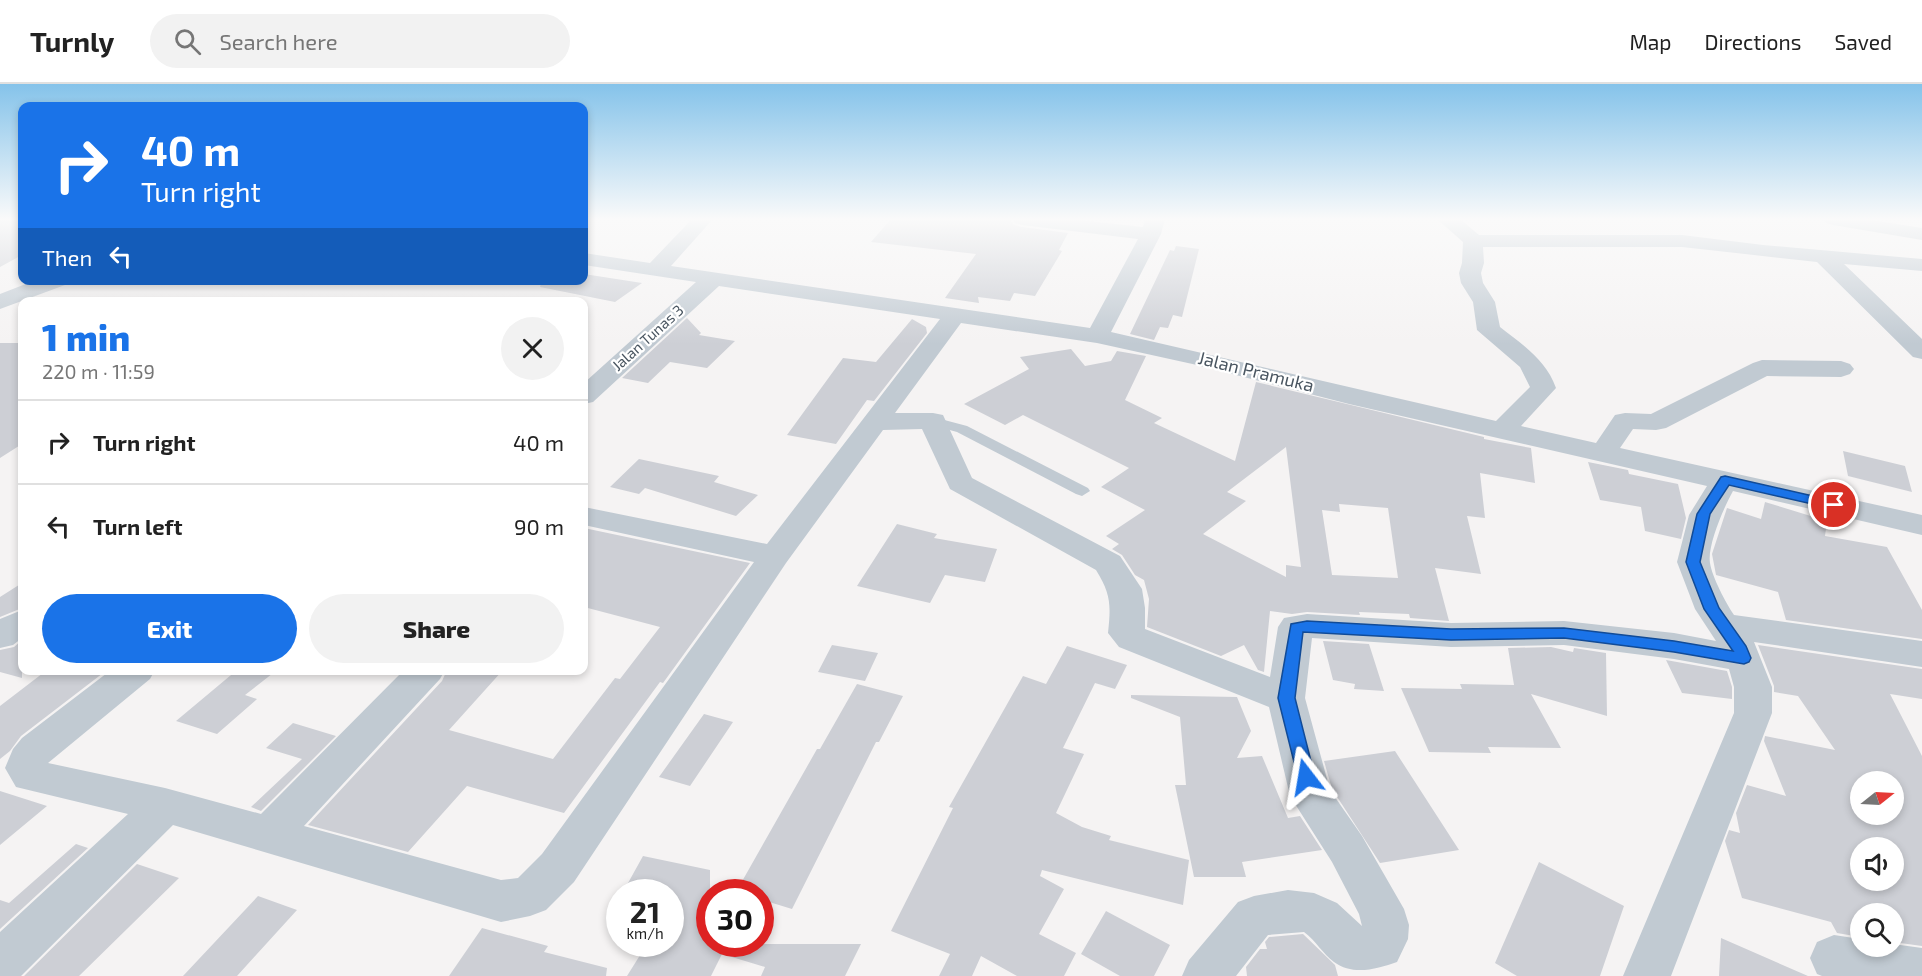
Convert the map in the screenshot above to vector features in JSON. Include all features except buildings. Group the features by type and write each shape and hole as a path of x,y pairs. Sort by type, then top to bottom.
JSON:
{"street":[{"name":"Jalan Pramuka","path":"594,261 1097,336 1199,358 1348,396 1922,525"},
{"path":"655,270 664,261"},
{"path":"1097,336 1135,261"},
{"path":"1473,261 1470,273 1472,283 1484,302 1489,330 1534,366 1543,387 1503,430"},
{"path":"1828,261 1922,352"},
{"path":"1863,261 1922,266"},
{"name":"Jalan Tunas 3","path":"588,392 712,280"},
{"path":"0,302 44,285"},
{"path":"131,675 36,749 27,760 25,768 30,775 165,805 501,901 530,896 558,868 775,556 956,315"},
{"path":"1603,453 1625,421 1656,422 1754,370 1774,367 1841,369"},
{"path":"877,422 933,421 960,483 1108,563 1125,589 1128,608 1126,633 1132,638 1286,698"},
{"path":"1647,976 1753,713 1753,687 1733,642 1712,609 1693,562 1704,514 1725,480"},
{"path":"588,517 775,556"},
{"path":"0,636 18,625"},
{"path":"1206,976 1254,917 1283,912 1313,914 1322,918 1352,948 1372,949 1380,946 1384,939 1386,925 1381,909 1347,849 1311,796 1286,698 1296,627 1451,635 1564,633 1674,646 1733,642 1922,654"},
{"path":"269,835 422,675"},
{"path":"0,964 165,805"},
{"path":"1834,958 1922,971"}],"lane":[{"path":"933,421 962,429 1082,491"}],"route":[{"path":"1306,777 1286,698 1296,627 1451,635 1564,633 1674,646 1744,658 1741,650 1712,609 1693,562 1704,514 1725,480 1834,505"}]}
